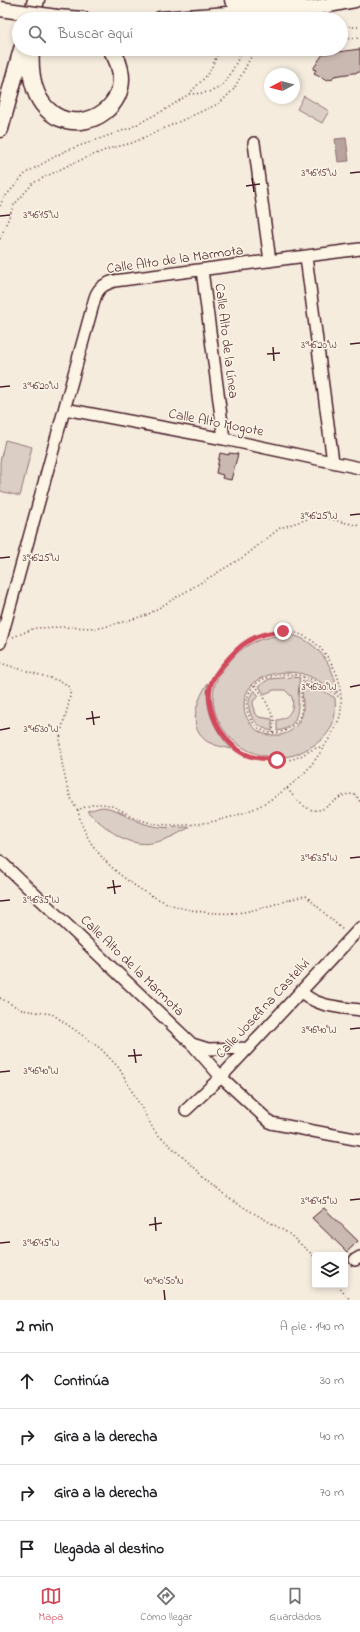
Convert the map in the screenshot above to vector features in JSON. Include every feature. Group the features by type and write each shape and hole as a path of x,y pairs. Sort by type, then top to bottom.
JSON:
{"highway":[{"path":"0,10 3,0"},
{"path":"33,12 36,0"},
{"path":"233,0 299,0"},
{"path":"0,129 20,56"},
{"path":"30,56 32,78 42,103 52,114 66,120 83,122 97,117 109,108 119,92 121,81 120,70 114,56"}],"main road":[{"path":"280,10 292,6 307,5 317,0"},
{"path":"253,12 313,9 355,0"},
{"path":"0,10 15,12"}],"street":[{"path":"254,143 270,261"},
{"name":"Calle Alto de la Marmota","path":"0,642 94,301 101,286 114,281 360,249"},
{"path":"306,257 333,462"},
{"name":"Calle Alto de la Línea","path":"202,270 224,439"},
{"name":"Calle Alto Mogote","path":"65,409 224,439 360,468"},
{"name":"Calle Alto de la Marmota","path":"0,861 192,1044 221,1076 272,1123 360,1140"},
{"name":"Calle Josefina Castellví","path":"186,1110 221,1076 360,928"},
{"path":"301,991 306,997 318,1003 360,1010"},
{"name":"Calle Alto de la Marmota","path":"192,1044 208,1049 247,1048"}],"path":[{"path":"348,27 360,27"},
{"path":"348,39 360,38"},
{"path":"0,206 3,198 26,172 65,151 130,128 168,108 189,94 209,73 217,56"},
{"path":"189,94 203,94 218,89 228,79 239,56"},
{"path":"0,239 14,205 33,183 71,164 108,149 132,143 220,103 234,89 251,56"},
{"path":"0,642 34,628 60,626 101,628 148,615 245,556 280,528 311,518 329,519 360,526"},
{"path":"78,810 90,804 99,803 109,805 151,823 176,825 219,820 242,814 268,801 287,788 308,769 323,747 340,717 342,707 340,685 334,668 322,649 309,638 283,631 269,633 256,637 245,643 222,665 211,684 209,696 212,712 219,729 236,748 248,756 261,759 286,760 296,758 317,747 323,747"},
{"path":"0,663 63,682 70,688 71,692 60,739 60,750 69,795 73,806 78,810 81,824 90,842 110,866 131,882 172,905 197,911 236,913 259,910 306,896 351,937"},
{"path":"304,677 301,688 301,715 296,723 284,732 264,732 258,728 248,714 248,696 255,685 269,677 277,675 304,677 316,682 341,698"},
{"path":"255,685 264,697 274,719 273,733"},
{"path":"287,788 296,801 308,809 314,810 327,807 347,794 356,795 360,802"},
{"path":"0,998 22,1010 52,1014 101,1049 119,1068 155,1132 228,1198 288,1234 312,1254"},
{"path":"340,1288 350,1300"}],"shaded area":[{"path":"304,96 329,111 322,123 297,109"},
{"path":"346,138 349,161 338,162 335,139"},
{"path":"5,440 32,447 20,496 0,491 0,462"},
{"path":"292,635 302,638 310,643 324,657 333,674 337,693 314,679 302,674 291,672 269,675 259,679 251,686 246,694 244,705 245,713 249,722 260,732 269,735 278,735 289,732 294,728 302,715 302,691 306,680 335,698 335,714 331,728 317,743 295,755 276,757 249,751 237,744 219,723 213,696 213,690 217,679 234,656 247,646 268,637"},
{"path":"293,677 300,678 296,718 292,724 277,731 277,720 285,718 292,709 292,697 285,690 274,690 264,694 259,686 269,679"},
{"path":"208,683 208,701 212,718 220,734 232,749 208,742 197,730 195,722 197,705"},
{"path":"254,690 259,696 253,701 254,712 259,717 272,719 272,731 259,725 251,715 249,703"},
{"path":"102,807 114,810 143,823 154,826 169,828 190,827 158,842 139,843 129,841 108,829 87,811"}],"building":[{"path":"360,49 360,72 334,76 331,80 327,80 314,73 316,70 313,69 322,56 348,56 348,51"},
{"path":"220,453 229,455 229,453 238,454 231,480 222,478 223,475 216,473"},
{"path":"324,1208 358,1241 347,1252 312,1218"}],"route":[{"path":"277,760 248,756 226,739 219,729 212,712 209,696 211,684 215,675 222,665 237,650 245,643 256,637 283,631"}]}
